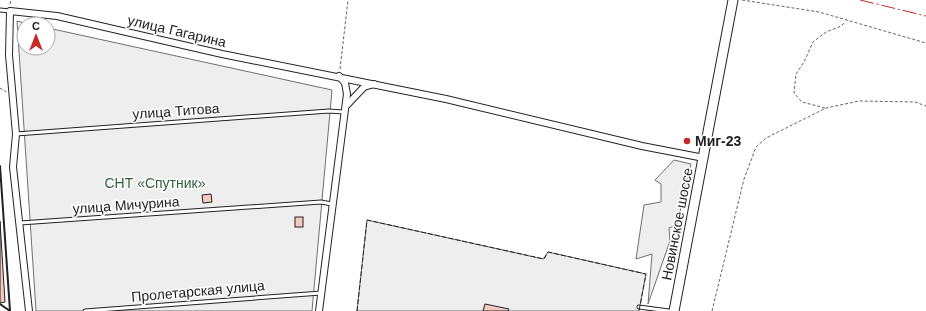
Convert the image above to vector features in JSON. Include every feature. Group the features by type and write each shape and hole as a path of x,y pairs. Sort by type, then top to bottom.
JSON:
{"main road":[{"name":"Новинское шоссе","path":"674,311 733,0"}],"street":[{"name":"улица Гагарина","path":"10,11 57,16 222,54 376,84 642,146 704,158"},
{"path":"10,11 10,55 16,134 13,166 29,311"},
{"path":"339,76 345,83 347,94 346,106"},
{"path":"319,311 343,112 346,106 364,87 376,84"}],"lane":[{"path":"0,10 10,11"},
{"name":"улица Титова","path":"16,134 329,111 343,112"},
{"name":"улица Мичурина","path":"20,223 321,202 332,204"},
{"name":"Пролетарская улица","path":"85,311 321,293"},
{"path":"640,307 669,311"}],"path":[{"path":"339,76 348,0"},
{"path":"739,0 819,12 926,43"},
{"path":"826,108 802,102 794,93 796,74 804,62 813,42 826,32 847,21"},
{"path":"712,311 744,179 756,147 766,138 826,108 859,101 915,102 926,106"}],"green space":[{"name":"СНТ «Спутник»","path":"56,30 332,90 312,311 36,311 19,56 56,56"},
{"path":"674,160 691,164 677,225 669,228 670,241 648,304 652,254 636,259 644,205 661,202 661,184 655,180"},
{"path":"367,220 543,259 548,252 646,274 639,311 357,311"}],"building":[{"path":"211,194 212,202 203,203 202,195"},
{"path":"295,217 303,217 303,227 295,227"},
{"path":"0,221 5,302 0,303"},
{"path":"485,304 509,309 508,311 483,311"}],"fence":[{"path":"357,311 367,220 544,259 548,252 646,274 639,311"}],"wall":[{"path":"0,166 10,311"},
{"path":"0,304 10,311"}],"power":[{"path":"860,0 926,16"}],"place":[{"name":"Миг-23","path":"687,141"}]}
